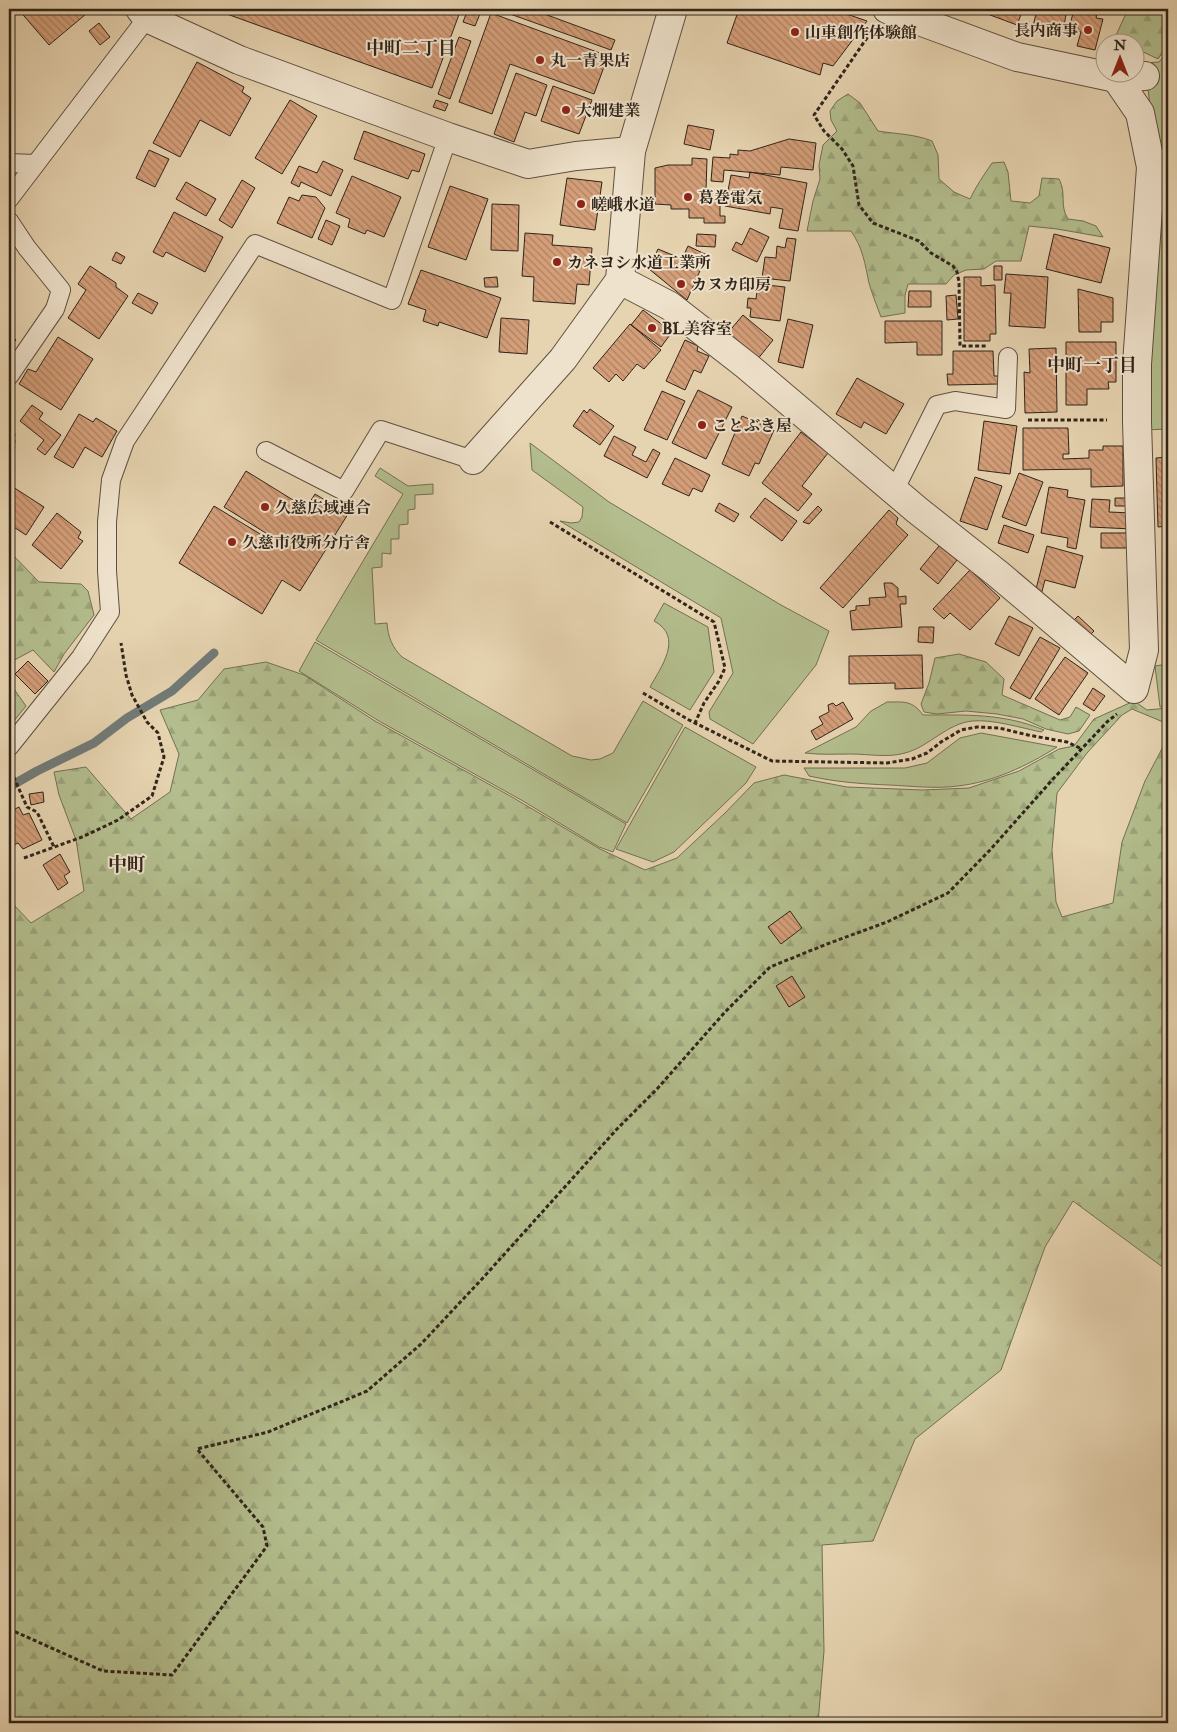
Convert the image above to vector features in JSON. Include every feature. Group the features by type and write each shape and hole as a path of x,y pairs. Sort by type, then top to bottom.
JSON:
{"street":[{"path":"473,460 563,359 620,280 632,151 673,9"},
{"path":"887,9 1017,57 1094,73"},
{"path":"143,13 239,60 448,138 528,164 576,156 632,151"},
{"path":"620,280 670,306 746,366 1134,689 1144,650 1137,364 1150,167 1140,113 1119,82"}],"lane":[{"path":"9,199 143,13"},
{"path":"9,747 81,657 110,612 106,522 111,480 125,441 255,244 392,300 448,138"},
{"path":"9,163 35,164"},
{"path":"9,222 61,290 55,309 9,376"},
{"path":"894,491 936,405 955,401 1006,409 1008,356"},
{"path":"266,451 344,491 381,430 473,460"}],"path":[{"path":"887,9 814,115 824,131 842,149 853,166 859,205 872,223 919,241 931,253 953,266 957,272 959,282 960,346 1007,345 1008,356"},
{"path":"9,400 15,431 14,451 11,467 9,468"},
{"path":"1035,420 1105,420"},
{"path":"550,522 714,622 724,668 719,681 704,703 695,723"},
{"path":"24,858 82,837 118,820 152,796 164,757 158,733 147,722 126,675 120,637 110,612"},
{"path":"9,1630 103,1671 172,1675 267,1546 263,1527 197,1449 268,1432 367,1391 428,1336 482,1279 616,1129 657,1089 725,1012 770,967 888,922 948,893 1082,749 1066,742 999,728 977,727 961,730 927,753 912,760 887,762 772,761 695,723 643,693"},
{"path":"9,766 27,807 37,812 54,846"}],"green space":[{"path":"1128,9 1168,9 1168,45 1158,59 1144,52 1144,32 1118,32"},
{"path":"1168,51 1168,429 1144,430 1153,131 1145,63 1159,62"},
{"path":"848,94 860,103 878,131 932,141 938,155 939,179 954,192 970,199 992,163 1004,162 1008,172 1011,201 1030,203 1039,196 1042,178 1059,179 1063,190 1065,214 1068,219 1083,221 1096,226 1103,237 1029,226 1021,261 996,261 984,269 966,270 954,275 946,284 908,284 905,295 905,313 881,317 870,287 861,250 851,231 807,231 820,179 819,165 823,145 837,131 831,120 830,111 837,101"},
{"path":"530,443 609,502 781,605 829,631 816,665 753,744 710,719 709,712 733,673 721,618 560,521 579,522 582,517 583,507 532,470"},
{"path":"380,468 408,486 433,484 433,494 415,495 415,509 408,510 408,524 399,525 399,539 391,539 391,554 382,553 382,567 372,568 375,624 387,623 391,642 402,657 572,756 591,760 600,759 613,753 643,701 683,725 627,823 316,640 403,494 375,476"},
{"path":"9,551 39,582 81,584 88,591 94,615 64,654 54,672 33,650 9,663"},
{"path":"664,603 708,627 714,672 690,710 650,687 664,662 669,644 668,635 654,621"},
{"path":"315,642 626,824 613,852 599,847 523,801 379,721 299,671"},
{"path":"959,654 986,662 1004,679 1002,695 1060,720 1070,717 1076,707 1090,715 1079,731 1068,734 1046,729 1023,719 997,714 966,711 937,714 924,712 921,704 929,683 935,658"},
{"path":"266,662 304,675 375,721 512,797 600,849 645,870 677,858 754,783 784,775 847,787 923,790 969,788 1019,771 1059,749 1074,746 1094,719 1134,701 1147,710 1168,708 1168,724 1132,709 1122,715 1087,753 1057,793 1052,850 1056,902 1062,917 1113,903 1122,842 1145,781 1165,743 1168,744 1168,838 1163,864 1168,871 1168,1271 1073,1201 1045,1247 1001,1370 915,1439 873,1541 822,1545 824,1651 818,1723 9,1723 9,907 13,904 31,923 84,891 76,840 59,795 54,772 86,767 131,819 170,792 179,754 160,710 198,700 224,669"},
{"path":"1168,664 1168,706 1160,707 1155,666"},
{"path":"9,682 26,706 9,727"},
{"path":"887,702 911,704 923,715 984,716 1014,720 1044,730 1041,732 998,723 973,721 946,730 922,746 905,753 885,756 805,753 856,727 871,711"},
{"path":"685,727 756,767 746,783 674,852 653,862 616,849"},
{"path":"981,733 1057,747 1022,767 997,777 971,784 949,787 839,781 809,776 804,768 905,768 927,763 960,738"}],"building":[{"path":"18,9 92,9 49,45"},
{"path":"213,9 461,9 432,88"},
{"path":"468,9 482,9 475,26 463,22"},
{"path":"496,9 531,9 615,40 611,50"},
{"name":"山車創作体験館","path":"739,9 832,9 867,21 833,66 823,63 820,75 727,43"},
{"path":"974,9 1023,9 1017,25"},
{"path":"1037,9 1067,9 1063,31 1049,28 1047,34 1032,31"},
{"name":"長内商事","path":"1074,9 1098,9 1096,18 1103,19 1100,32 1094,32 1094,50 1077,46 1081,32 1069,29"},
{"name":"丸一青果店","path":"491,13 608,56 594,94 510,64 492,114 459,102"},
{"path":"99,23 110,37 100,45 89,31"},
{"path":"459,37 471,41 450,99 438,94"},
{"path":"197,62 244,87 242,92 251,98 230,136 200,120 180,157 153,143"},
{"path":"516,73 547,85 536,116 525,112 514,142 494,134"},
{"name":"大畑建業","path":"553,86 592,100 579,134 541,121"},
{"path":"290,100 317,116 282,174 255,158"},
{"path":"436,100 448,104 445,111 433,107"},
{"path":"688,125 714,130 710,150 684,144"},
{"path":"364,131 425,154 419,172 412,170 408,179 354,159"},
{"path":"789,139 816,143 813,170 781,167 780,175 724,170 723,182 711,181 713,157 730,158 730,154 738,155 738,150 750,151"},
{"path":"149,150 169,159 155,187 136,178"},
{"name":"葛巻電気","path":"692,158 707,159 706,190 720,190 720,216 725,216 725,223 704,223 704,218 689,218 689,209 671,209 671,205 655,204 655,168 668,165 692,165"},
{"path":"323,161 343,170 331,196 301,182 299,187 291,183 299,166 317,173"},
{"path":"750,172 807,183 798,231 779,228 783,209 771,207 770,214 725,206 731,175 749,178"},
{"path":"352,176 401,197 384,237 367,230 365,234 348,227 350,219 336,213"},
{"name":"嵯峨水道","path":"567,178 602,182 595,230 560,225"},
{"path":"242,180 255,188 232,228 219,220"},
{"path":"186,182 216,199 206,216 176,199"},
{"path":"450,186 488,199 466,260 428,247"},
{"path":"302,195 316,197 325,208 312,238 277,223 289,197 299,201"},
{"path":"492,204 519,205 518,251 491,250"},
{"path":"174,212 223,237 205,272 166,252 163,257 153,252"},
{"path":"326,220 340,226 332,245 318,239"},
{"path":"750,228 769,237 757,262 732,250 736,242 742,245"},
{"name":"カネヨシ水道工業所","path":"525,233 553,235 552,245 592,248 589,285 577,284 575,304 533,301 534,277 522,276"},
{"path":"697,234 716,235 715,247 696,246"},
{"path":"1054,234 1110,248 1101,283 1046,269"},
{"path":"787,238 796,239 790,281 762,278 765,257 776,258 777,246 785,248"},
{"name":"カヌカ印房","path":"688,246 707,255 687,300 649,269 658,249 682,259"},
{"path":"116,252 125,257 121,264 112,260"},
{"path":"90,266 116,283 116,287 128,296 99,339 68,318 86,290 78,284"},
{"path":"994,266 1002,266 1002,280 994,280"},
{"path":"421,270 501,298 487,338 439,322 438,326 423,321 426,310 408,304"},
{"path":"1006,274 1048,277 1045,328 1009,326 1011,293 1004,293"},
{"path":"497,277 498,287 485,287 484,278"},
{"path":"964,277 981,277 981,286 995,285 996,334 990,334 990,341 964,341"},
{"path":"758,284 785,287 780,321 750,317 751,308 747,308 748,298 756,299"},
{"path":"1078,289 1113,298 1113,322 1101,322 1101,332 1079,332"},
{"path":"909,291 931,291 931,307 908,307"},
{"path":"138,293 158,303 152,314 132,303"},
{"path":"956,295 958,319 947,320 946,296"},
{"name":"BL美容室","path":"643,310 672,332 661,347 631,325"},
{"path":"743,315 773,340 757,360 726,335"},
{"path":"501,318 529,320 527,354 499,352"},
{"path":"788,319 813,325 803,368 778,362"},
{"path":"885,321 942,321 942,355 917,355 917,342 885,343"},
{"path":"630,324 661,350 644,369 637,364 623,381 616,374 609,382 593,368"},
{"path":"9,332 16,340 9,347"},
{"path":"58,337 93,359 61,410 19,384 28,369 36,372"},
{"path":"685,340 698,346 697,351 709,356 701,373 694,370 685,390 666,381"},
{"path":"1066,342 1116,342 1116,382 1108,382 1109,389 1087,389 1087,405 1066,405"},
{"path":"1056,348 1057,412 1025,413 1024,372 1030,373 1029,349"},
{"path":"953,351 993,351 994,376 999,376 999,384 948,385 947,374 953,374"},
{"path":"857,378 904,404 886,434 864,422 861,428 836,414"},
{"name":"ことぶき屋","path":"698,390 732,407 706,459 672,443"},
{"path":"662,391 685,401 667,440 644,430"},
{"path":"32,405 43,413 39,419 61,435 45,455 37,449 44,440 20,421"},
{"path":"590,409 614,426 600,445 573,426 584,410 587,413"},
{"path":"79,414 93,422 96,418 117,431 102,457 85,447 73,468 54,457"},
{"path":"742,416 774,430 759,464 755,463 749,476 722,464"},
{"path":"984,421 1017,426 1010,474 978,470"},
{"path":"1023,428 1068,428 1069,454 1063,454 1063,459 1089,458 1089,450 1103,450 1103,446 1123,446 1123,486 1091,487 1091,469 1023,470"},
{"path":"801,432 828,453 802,486 812,494 798,511 762,483"},
{"path":"614,436 636,447 632,455 646,462 653,449 660,453 647,478 604,456"},
{"path":"1168,457 1168,526 1158,527 1156,458"},
{"path":"675,458 710,475 702,492 693,488 689,496 662,484"},
{"name":"久慈市役所分庁舎","path":"246,471 306,508 315,494 348,514 300,591 282,580 262,614 179,563 214,506 275,543 277,540 224,507"},
{"path":"1019,473 1043,482 1026,526 1002,517"},
{"path":"975,477 1002,486 987,530 960,521"},
{"path":"13,487 44,507 26,535 9,524 9,494"},
{"path":"1049,487 1068,490 1067,497 1085,500 1076,549 1067,547 1068,538 1041,533"},
{"path":"765,498 797,521 782,541 750,517"},
{"path":"1115,498 1131,498 1131,506 1115,506"},
{"path":"1092,499 1110,500 1109,512 1132,513 1132,529 1090,527"},
{"path":"719,503 739,514 734,522 715,511"},
{"path":"818,506 822,510 809,524 803,522"},
{"path":"889,510 898,518 896,524 908,535 843,608 820,588"},
{"path":"57,513 81,532 78,538 83,541 61,569 32,545"},
{"path":"1004,525 1034,535 1028,553 998,543"},
{"path":"1101,533 1129,533 1129,548 1101,548"},
{"path":"939,546 957,560 938,584 920,569"},
{"path":"1047,546 1083,556 1075,588 1045,580 1041,595 1035,593"},
{"path":"970,570 1000,598 970,630 950,613 944,619 933,609"},
{"path":"884,583 892,583 898,588 898,597 906,596 906,604 900,604 902,627 852,630 850,611 856,610 856,606 870,605 869,598 886,597"},
{"path":"1009,616 1033,628 1019,656 995,644"},
{"path":"1078,616 1094,631 1087,638 1071,623"},
{"path":"919,627 934,627 933,643 918,642"},
{"path":"1040,637 1060,648 1030,699 1010,688"},
{"path":"922,655 923,688 895,689 895,683 849,684 849,656"},
{"path":"1065,657 1088,673 1059,715 1035,699"},
{"path":"28,661 48,681 35,694 15,674"},
{"path":"1093,688 1105,696 1094,711 1083,704"},
{"path":"843,702 853,719 816,740 811,731 823,724 819,717 829,712 828,705 833,703 836,706"},
{"path":"43,792 44,802 31,805 29,794"},
{"path":"19,807 23,815 29,813 42,840 23,849 18,843 10,847 12,850 9,852 9,812"},
{"path":"60,854 70,872 64,876 68,883 58,890 43,865"},
{"path":"790,911 802,928 781,944 768,927"},
{"path":"792,976 805,997 789,1007 776,986"}],"waterway":[{"path":"9,787 94,743 127,718 172,691 214,653"}],"place":[{"name":"長内商事","path":"1088,30"},
{"name":"山車創作体験館","path":"795,32"},
{"name":"丸一青果店","path":"540,60"},
{"name":"大畑建業","path":"566,110"},
{"name":"葛巻電気","path":"688,197"},
{"name":"嵯峨水道","path":"581,204"},
{"name":"カネヨシ水道工業所","path":"557,262"},
{"name":"カヌカ印房","path":"681,284"},
{"name":"BL美容室","path":"652,328"},
{"name":"ことぶき屋","path":"702,425"},
{"name":"久慈広域連合","path":"265,507"},
{"name":"久慈市役所分庁舎","path":"232,542"}],"district":[{"name":"中町二丁目","path":"411,48"},
{"name":"中町一丁目","path":"1092,365"},
{"name":"中町","path":"127,864"}]}
